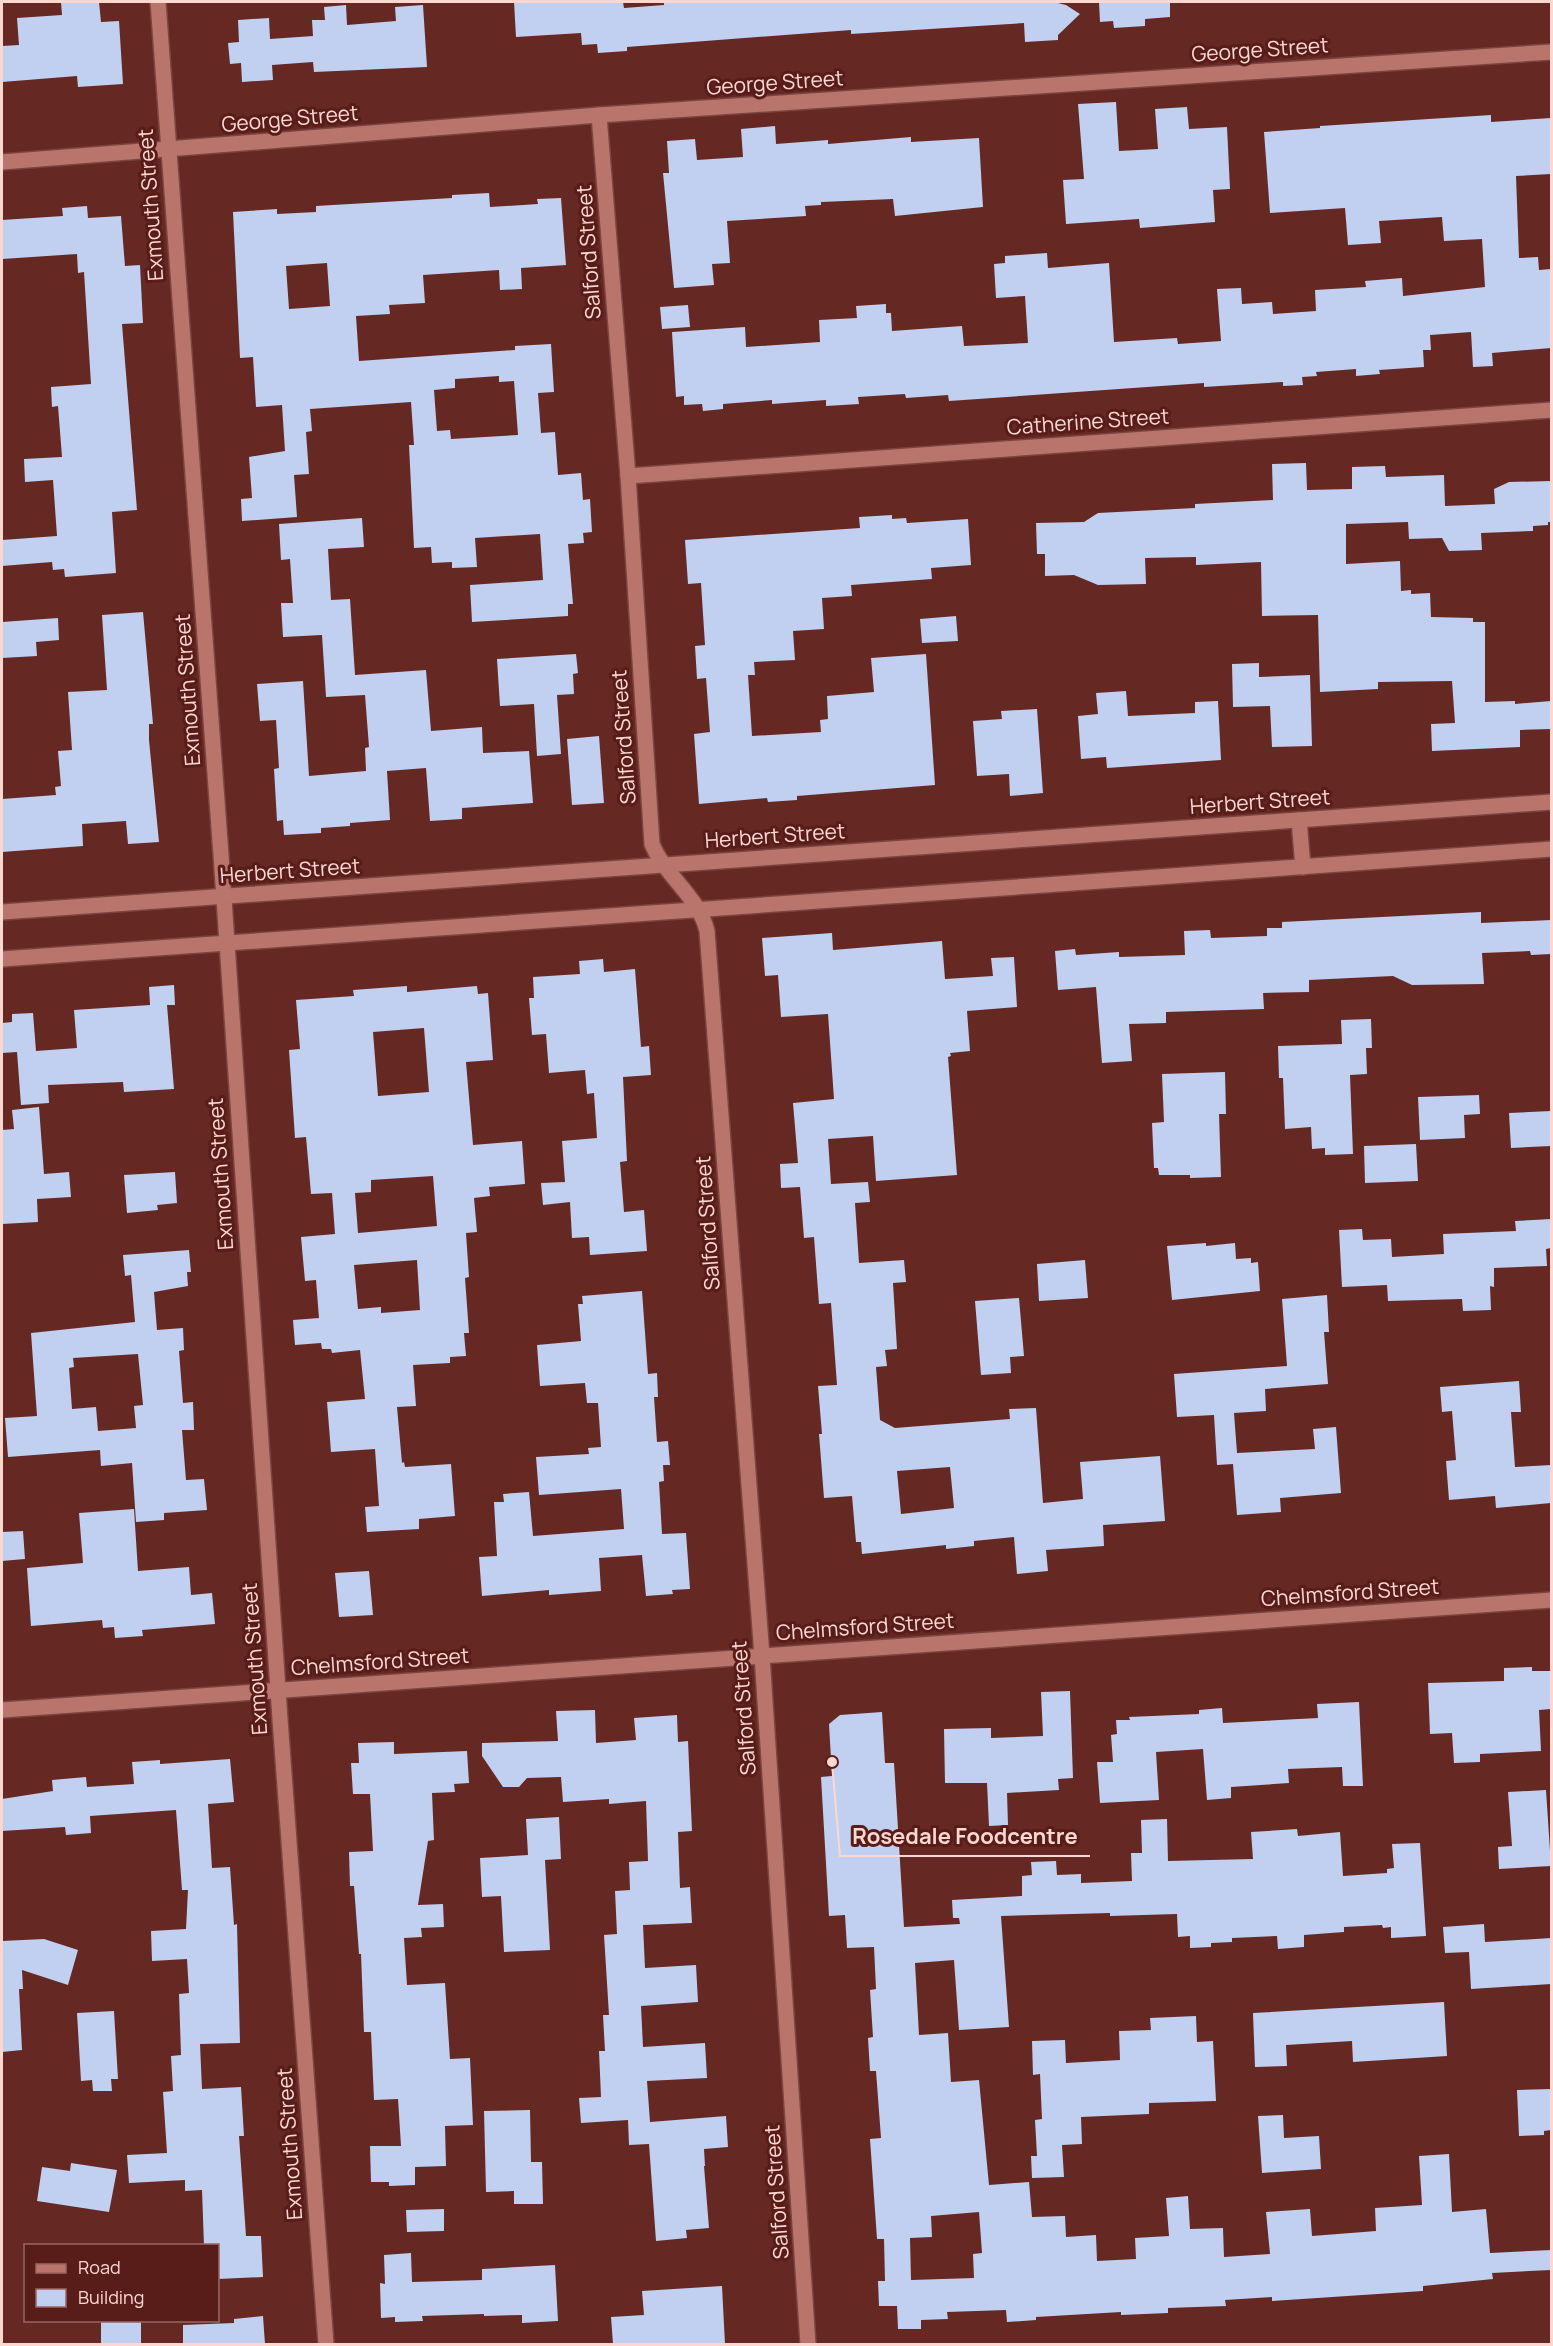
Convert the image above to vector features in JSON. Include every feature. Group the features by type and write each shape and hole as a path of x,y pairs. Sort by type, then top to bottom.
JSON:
{"street":[{"name":"Exmouth Street","path":"158,2 326,2344"},
{"name":"George Street","path":"2,162 599,116 1551,52"},
{"name":"Salford Street","path":"599,116 628,477 652,844 664,865 699,909 707,931 762,1656 808,2344"},
{"name":"Catherine Street","path":"628,477 1551,410"},
{"name":"Herbert Street","path":"2,912 1551,802"},
{"path":"1299,820 1303,867"},
{"path":"2,959 1551,849"},
{"name":"Chelmsford Street","path":"2,1710 1551,1600"}],"building":[{"path":"61,2 99,2 101,22 119,21 123,84 78,87 77,76 2,82 2,46 19,45 17,18 62,15"},
{"path":"514,2 623,2 624,8 664,5 664,2 1054,2 1066,5 1080,14 1058,35 1058,40 1025,42 1024,23 851,34 851,30 627,47 627,51 598,53 597,44 582,45 581,33 516,37"},
{"path":"1099,2 1170,2 1170,17 1145,19 1145,26 1114,28 1113,21 1100,22"},
{"path":"346,5 347,25 396,21 395,7 423,5 427,67 314,72 313,62 272,65 273,80 242,82 241,63 230,64 228,43 239,42 238,20 269,18 270,39 313,36 312,20 325,20 324,7"},
{"path":"1116,102 1119,151 1158,149 1155,109 1187,107 1189,129 1227,127 1230,189 1213,190 1215,222 1140,228 1139,219 1066,224 1063,180 1084,179 1078,104"},
{"path":"1491,115 1491,122 1551,118 1551,174 1516,176 1519,258 1538,257 1539,270 1551,269 1551,348 1492,353 1493,366 1473,367 1471,332 1430,335 1431,350 1423,350 1424,367 1379,370 1380,374 1356,376 1356,369 1316,372 1317,376 1302,377 1303,385 1283,386 1283,382 1204,387 1204,383 949,401 948,395 906,398 905,394 858,397 859,404 826,406 826,400 772,404 772,400 723,404 723,409 703,411 702,404 684,405 684,396 676,397 672,332 745,327 746,347 820,342 819,320 857,318 856,306 886,304 886,313 891,313 892,331 962,326 964,346 1028,343 1025,296 996,298 994,264 1005,263 1005,256 1047,253 1048,268 1109,263 1114,342 1177,338 1178,344 1221,341 1217,289 1241,288 1242,304 1272,302 1273,314 1316,311 1315,290 1366,287 1365,281 1402,278 1403,296 1485,287 1482,239 1444,241 1442,217 1379,221 1381,243 1348,245 1345,208 1270,213 1264,132 1320,128 1320,126"},
{"path":"775,126 776,144 828,140 828,144 911,137 911,142 979,138 983,207 895,216 893,199 821,202 821,205 805,206 806,216 727,221 730,263 712,264 714,285 674,288 663,173 669,173 667,141 695,139 697,160 743,157 741,129"},
{"path":"489,193 490,207 538,204 537,199 561,198 566,265 521,268 522,289 500,290 499,270 423,275 425,303 389,305 390,314 356,316 359,361 515,350 515,346 551,344 554,392 538,393 541,433 555,432 558,475 581,473 583,500 590,499 592,532 583,533 584,543 568,544 573,604 568,604 568,616 472,622 470,585 543,580 540,534 475,538 477,567 452,568 452,562 432,563 431,547 414,548 409,445 414,445 411,402 310,409 312,431 306,432 309,474 294,475 297,517 242,521 241,499 252,498 249,457 285,451 282,405 256,407 253,357 240,358 233,212 277,209 277,214 316,212 316,206 452,198 452,195","holes":["327,263 330,306 289,309 286,266","499,376 499,382 514,381 518,435 451,439 450,430 437,431 434,390 455,388 455,379"]},
{"path":"87,206 88,218 121,216 125,266 140,265 143,323 122,324 137,510 112,512 116,573 65,577 64,569 53,570 52,562 2,566 2,540 57,536 53,480 25,482 24,459 62,457 58,406 52,407 51,387 91,384 84,272 78,273 77,254 2,259 2,220 63,216 62,208"},
{"path":"688,305 690,327 662,329 660,307"},
{"path":"1306,463 1307,490 1352,489 1352,467 1385,466 1386,477 1444,475 1445,506 1495,504 1494,489 1509,482 1551,481 1551,522 1548,522 1548,525 1533,526 1533,531 1481,533 1482,550 1449,551 1442,538 1409,539 1408,522 1346,524 1346,564 1400,561 1401,591 1411,590 1411,594 1430,593 1431,617 1473,618 1473,622 1485,622 1485,702 1515,701 1515,704 1551,701 1551,729 1520,730 1520,747 1432,751 1431,724 1455,723 1452,681 1378,682 1378,689 1320,692 1318,615 1262,616 1261,562 1196,565 1196,557 1145,558 1146,584 1098,585 1074,575 1045,576 1045,554 1037,554 1036,523 1084,522 1098,513 1195,508 1195,504 1273,500 1272,464"},
{"path":"892,515 892,519 906,518 907,523 968,519 971,565 931,568 932,579 851,585 852,596 822,598 824,629 793,631 795,660 754,662 755,675 748,675 752,736 821,732 820,720 828,719 827,696 874,692 871,658 926,654 935,785 797,796 797,800 768,802 767,798 699,804 694,734 710,732 706,678 697,679 695,646 705,645 701,583 688,584 685,540 860,528 859,517"},
{"path":"362,518 364,547 328,549 331,600 350,599 355,675 426,670 431,731 482,727 483,753 529,751 533,803 462,808 462,819 430,821 426,768 387,771 390,820 321,828 321,833 284,835 283,820 277,821 274,769 279,768 276,720 260,721 257,684 303,681 309,776 366,771 365,748 369,747 365,695 326,697 322,635 283,637 281,603 293,603 290,559 281,560 279,524"},
{"path":"143,612 153,724 149,724 149,740 159,842 128,844 126,821 82,824 83,846 2,852 2,799 56,795 55,787 61,786 58,751 72,750 68,692 107,690 102,615"},
{"path":"956,616 958,641 922,643 920,619"},
{"path":"58,618 59,640 36,642 37,656 2,658 2,622"},
{"path":"576,654 578,673 573,674 574,694 557,695 561,754 537,756 534,704 500,706 497,659"},
{"path":"1259,663 1259,677 1310,675 1312,746 1272,747 1270,706 1233,707 1232,664"},
{"path":"1126,691 1128,716 1195,713 1195,702 1218,701 1221,760 1107,768 1106,757 1081,759 1078,716 1098,714 1096,693"},
{"path":"1037,709 1043,793 1010,796 1009,774 977,776 973,721 1002,719 1001,711"},
{"path":"599,736 604,803 572,805 567,739"},
{"path":"1481,912 1481,923 1551,920 1551,954 1531,955 1530,951 1482,953 1484,984 1412,985 1393,976 1309,980 1309,992 1263,993 1264,1009 1166,1012 1166,1023 1129,1024 1132,1061 1102,1063 1096,987 1058,990 1055,951 1075,949 1076,955 1119,952 1119,957 1185,955 1184,931 1210,930 1211,938 1267,936 1267,928 1282,928 1282,922"},
{"path":"832,933 833,950 942,941 945,979 993,976 991,958 1014,957 1017,1007 967,1011 970,1051 950,1053 951,1056 948,1057 957,1175 876,1181 873,1136 828,1139 831,1184 868,1182 870,1202 855,1203 859,1263 904,1260 906,1282 893,1283 897,1349 885,1350 887,1366 876,1367 880,1420 895,1428 1010,1419 1009,1409 1036,1408 1043,1503 1083,1499 1080,1462 1160,1456 1165,1521 1103,1525 1104,1546 1046,1550 1048,1571 1017,1574 1014,1537 974,1541 974,1546 946,1549 946,1545 862,1554 861,1542 856,1542 852,1496 824,1498 818,1386 837,1385 831,1303 819,1304 814,1237 804,1238 800,1187 781,1188 780,1164 798,1163 793,1103 834,1099 828,1014 781,1017 778,975 765,976 762,938","holes":["950,1467 954,1508 901,1514 897,1471"]},
{"path":"603,959 604,972 635,969 641,1047 649,1046 651,1075 623,1077 627,1161 620,1162 624,1212 644,1210 647,1251 590,1255 589,1237 572,1238 570,1202 543,1205 541,1183 565,1182 562,1141 597,1138 594,1093 587,1094 585,1070 549,1073 546,1034 532,1035 529,998 534,998 533,977 580,974 579,961"},
{"path":"174,985 175,1005 167,1005 174,1089 124,1092 123,1082 48,1085 49,1103 21,1105 17,1052 2,1053 2,1023 12,1022 12,1014 33,1013 36,1051 77,1048 74,1010 150,1005 149,987"},
{"path":"407,986 407,992 477,986 478,994 488,993 493,1060 466,1062 473,1145 522,1141 525,1184 489,1187 490,1196 474,1198 477,1232 466,1233 469,1277 465,1278 469,1333 464,1333 466,1356 450,1357 450,1363 413,1365 416,1406 397,1407 402,1463 404,1462 405,1467 451,1464 455,1516 419,1519 419,1529 367,1532 365,1507 379,1506 375,1449 331,1452 327,1402 365,1399 360,1350 332,1353 331,1349 322,1349 321,1343 295,1345 293,1320 319,1318 316,1280 305,1281 301,1237 335,1234 332,1193 311,1194 306,1137 295,1138 289,1050 300,1049 296,1000 354,996 353,990","holes":["424,1028 429,1092 378,1096 373,1032","433,1176 437,1226 358,1233 355,1193 371,1192 371,1180","417,1260 420,1310 381,1313 381,1307 358,1309 354,1265"]},
{"path":"1371,1019 1372,1048 1366,1048 1367,1074 1350,1075 1353,1154 1325,1155 1325,1148 1312,1149 1311,1127 1285,1129 1283,1078 1279,1078 1278,1046 1342,1044 1341,1020"},
{"path":"1225,1072 1226,1114 1219,1114 1221,1177 1190,1178 1190,1175 1159,1175 1158,1168 1154,1168 1152,1123 1164,1122 1162,1074"},
{"path":"1479,1095 1480,1114 1464,1115 1465,1138 1420,1140 1418,1097"},
{"path":"39,1107 44,1174 69,1172 71,1197 37,1199 38,1222 2,1224 2,1130 14,1129 12,1110"},
{"path":"1551,1111 1551,1146 1511,1148 1509,1113"},
{"path":"1416,1144 1418,1181 1365,1183 1364,1146"},
{"path":"175,1172 177,1203 157,1205 158,1210 127,1213 124,1175"},
{"path":"1551,1219 1551,1248 1546,1249 1547,1266 1494,1268 1494,1287 1490,1286 1491,1310 1463,1311 1462,1299 1388,1301 1387,1285 1342,1287 1339,1230 1362,1229 1363,1240 1391,1239 1392,1257 1444,1254 1443,1234 1516,1231 1515,1221"},
{"path":"1206,1243 1206,1246 1235,1243 1236,1259 1251,1258 1251,1263 1258,1262 1260,1291 1172,1300 1167,1246"},
{"path":"189,1250 191,1272 187,1272 188,1286 154,1292 157,1330 183,1328 184,1350 179,1351 183,1403 193,1402 194,1430 182,1430 186,1480 204,1479 207,1510 164,1513 164,1520 136,1522 132,1463 101,1466 100,1450 8,1457 5,1418 37,1416 31,1333 135,1322 131,1275 125,1276 123,1255","holes":["138,1354 143,1405 134,1406 136,1428 98,1431 96,1407 72,1409 69,1368 74,1367 73,1358"]},
{"path":"1085,1260 1088,1298 1039,1301 1037,1264"},
{"path":"642,1291 648,1374 657,1373 658,1397 654,1397 657,1442 668,1441 670,1465 663,1465 664,1481 659,1482 662,1534 686,1533 690,1589 672,1590 673,1594 646,1596 642,1555 599,1558 601,1591 549,1595 549,1590 482,1596 479,1557 497,1556 494,1502 504,1502 503,1494 529,1492 533,1536 624,1529 621,1489 539,1495 536,1457 589,1454 588,1448 601,1447 598,1403 587,1403 585,1383 540,1386 537,1345 581,1341 578,1304 583,1304 582,1296"},
{"path":"1327,1295 1329,1332 1324,1332 1328,1384 1265,1389 1266,1411 1234,1413 1237,1453 1315,1449 1313,1429 1336,1427 1341,1493 1280,1498 1281,1512 1237,1515 1233,1464 1217,1465 1214,1415 1177,1417 1174,1374 1287,1366 1282,1299"},
{"path":"1019,1298 1024,1356 1010,1357 1011,1373 981,1375 975,1301"},
{"path":"1519,1381 1521,1412 1511,1412 1515,1467 1551,1465 1551,1503 1496,1508 1495,1496 1449,1500 1446,1461 1456,1460 1452,1411 1442,1412 1440,1387"},
{"path":"134,1509 138,1571 189,1567 191,1595 212,1593 215,1624 142,1630 143,1636 115,1638 114,1627 103,1628 102,1620 31,1626 27,1568 83,1563 79,1513"},
{"path":"23,1531 25,1559 2,1561 2,1532"},
{"path":"369,1571 373,1615 339,1617 335,1573"},
{"path":"1532,1667 1532,1671 1551,1671 1551,1709 1539,1710 1541,1751 1480,1754 1480,1762 1454,1763 1452,1733 1430,1734 1428,1683 1504,1681 1504,1668"},
{"path":"1070,1691 1073,1778 1058,1779 1059,1790 1007,1793 1008,1825 989,1826 987,1783 945,1783 944,1729 991,1728 991,1738 1043,1736 1041,1692"},
{"path":"1359,1702 1363,1786 1343,1786 1342,1767 1288,1769 1289,1783 1231,1787 1231,1798 1207,1800 1203,1749 1156,1752 1159,1800 1100,1803 1097,1762 1113,1762 1111,1735 1117,1734 1116,1720 1130,1720 1129,1717 1199,1714 1199,1710 1222,1708 1223,1723 1318,1718 1317,1704"},
{"path":"595,1710 596,1743 636,1740 634,1718 677,1715 678,1742 688,1741 692,1831 678,1832 680,1888 690,1887 692,1923 643,1925 645,1968 696,1965 698,2002 641,2006 643,2047 705,2043 707,2078 647,2081 650,2122 726,2116 728,2147 704,2149 709,2228 686,2230 687,2238 656,2241 649,2144 629,2145 628,2120 581,2123 579,2098 601,2097 599,2051 605,2051 603,2015 609,2015 604,1935 617,1934 615,1891 630,1890 629,1862 648,1861 646,1801 609,1804 609,1799 563,1802 561,1777 527,1778 519,1787 503,1787 482,1756 482,1743 558,1741 556,1711"},
{"path":"882,1712 885,1763 894,1763 904,1927 960,1924 959,1918 953,1918 952,1900 1022,1896 1022,1876 1032,1875 1031,1862 1056,1861 1057,1875 1081,1874 1081,1883 1132,1881 1131,1853 1142,1853 1141,1820 1167,1819 1168,1861 1253,1859 1251,1832 1297,1829 1298,1836 1340,1832 1343,1876 1387,1873 1387,1869 1394,1868 1392,1844 1420,1843 1426,1936 1391,1938 1391,1927 1383,1928 1382,1925 1344,1927 1344,1932 1304,1935 1304,1947 1278,1949 1277,1936 1232,1938 1232,1942 1211,1943 1211,1947 1190,1948 1190,1936 1178,1937 1177,1914 1001,1916 1009,2027 959,2030 954,1960 915,1963 919,2035 948,2033 951,2082 979,2080 989,2185 1029,2182 1032,2217 1065,2216 1066,2237 1096,2235 1097,2261 1136,2259 1135,2238 1169,2236 1166,2198 1188,2196 1190,2229 1223,2228 1224,2257 1270,2254 1266,2212 1310,2209 1312,2236 1376,2231 1375,2208 1422,2205 1419,2156 1449,2154 1452,2212 1486,2209 1490,2253 1551,2250 1551,2270 1492,2273 1493,2279 1423,2286 1423,2291 1272,2301 1272,2297 1225,2300 1226,2306 1168,2308 1168,2313 1121,2315 1121,2312 1036,2317 1036,2320 1007,2322 1006,2310 947,2312 948,2319 921,2320 921,2329 898,2329 897,2306 879,2306 878,2281 885,2281 884,2239 877,2239 870,2139 881,2138 876,2071 870,2071 868,2038 873,2037 870,1990 876,1989 874,1947 847,1948 845,1915 829,1916 821,1777 832,1776 829,1724 840,1715","holes":["979,2212 982,2253 973,2254 974,2278 911,2280 910,2238 932,2237 931,2216"]},
{"path":"394,1742 394,1754 467,1751 469,1783 454,1784 455,1792 432,1793 434,1840 428,1841 418,1905 443,1904 444,1927 421,1928 422,1937 404,1938 407,1985 445,1983 450,2059 470,2058 473,2125 445,2126 446,2166 415,2167 415,2185 389,2186 389,2182 371,2182 370,2146 401,2146 398,2099 374,2100 371,2032 364,2032 361,1954 359,1954 354,1886 350,1886 349,1852 373,1851 370,1794 353,1794 351,1763 359,1763 358,1743"},
{"path":"230,1759 234,1802 208,1804 212,1868 230,1867 234,1925 237,1924 240,2043 200,2044 202,2089 241,2087 244,2136 239,2136 246,2236 261,2236 263,2277 219,2279 219,2244 204,2244 202,2190 185,2191 185,2180 129,2183 127,2155 167,2153 163,2092 173,2091 171,2056 181,2055 179,1994 189,1993 187,1959 152,1961 151,1931 186,1929 188,1890 182,1890 176,1810 90,1816 91,1833 66,1835 65,1827 2,1831 2,1799 53,1791 52,1780 86,1777 87,1787 134,1784 132,1762 160,1760 160,1764"},
{"path":"1546,1790 1551,1866 1499,1869 1498,1847 1512,1846 1508,1792"},
{"path":"559,1817 561,1859 545,1860 550,1950 504,1952 501,1896 482,1897 480,1858 528,1855 526,1819"},
{"path":"1484,1924 1485,1942 1551,1938 1551,1984 1471,1989 1469,1952 1445,1953 1443,1927"},
{"path":"44,1939 78,1950 68,1985 22,1970 23,1989 19,1989 22,2050 2,2052 2,1941"},
{"path":"1444,2002 1447,2056 1353,2062 1352,2041 1286,2045 1287,2066 1255,2067 1253,2013"},
{"path":"114,2011 118,2079 111,2079 112,2091 93,2091 92,2080 81,2081 77,2013"},
{"path":"1196,2016 1197,2042 1213,2041 1216,2101 1149,2103 1149,2114 1081,2117 1082,2144 1062,2145 1064,2177 1032,2178 1031,2156 1037,2156 1035,2120 1042,2119 1040,2074 1033,2075 1032,2041 1065,2040 1066,2063 1120,2060 1119,2031 1151,2030 1150,2018"},
{"path":"1551,2089 1551,2130 1544,2131 1544,2135 1519,2136 1517,2090"},
{"path":"530,2110 531,2162 542,2162 543,2204 514,2204 514,2191 486,2192 484,2111"},
{"path":"1283,2115 1284,2138 1319,2136 1321,2169 1262,2173 1258,2116"},
{"path":"71,2163 117,2170 109,2212 37,2201 42,2167 70,2171"},
{"path":"444,2209 444,2231 407,2232 406,2210"},
{"path":"411,2253 412,2282 482,2280 482,2269 555,2265 558,2321 522,2323 522,2315 484,2316 484,2314 422,2316 423,2321 395,2322 395,2317 381,2318 380,2283 385,2284 384,2255"},
{"path":"722,2286 725,2344 613,2344 611,2317 644,2315 642,2291"},
{"path":"263,2316 265,2344 183,2344 183,2325 234,2323 234,2319"},
{"path":"101,2322 141,2322 141,2344 101,2344"}],"place":[{"name":"Rosedale Foodcentre","path":"832,1762"}]}
